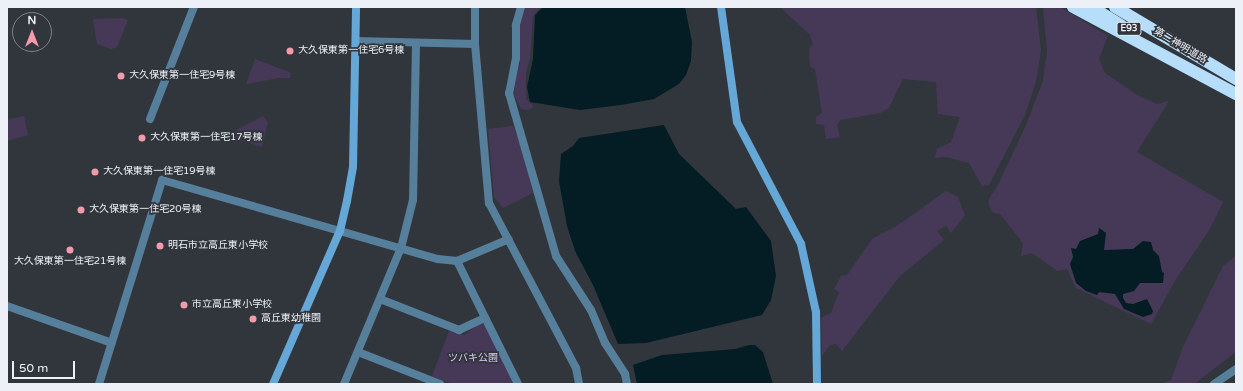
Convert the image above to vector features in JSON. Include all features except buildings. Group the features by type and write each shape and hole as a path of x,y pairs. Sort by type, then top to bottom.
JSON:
{"highway":[{"path":"1073,7 1167,49"},
{"name":"第二神明道路","path":"1092,7 1167,49 1236,93"},
{"name":"第二神明道路","path":"1115,7 1167,49 1236,79"}],"street":[{"path":"150,119 194,7"},
{"path":"274,384 340,231 354,167 356,7"},
{"path":"476,7 475,44 489,203 576,368 579,384"},
{"path":"521,7 516,25 516,58 509,93 556,256 591,310 605,343 625,374 627,384"},
{"path":"721,7 737,122 801,244 816,312 817,384"},
{"path":"356,42 475,44"},
{"path":"344,384 401,248 413,200 416,43"},
{"path":"99,384 162,180 438,259 457,261 509,239"},
{"path":"457,261 518,384"},
{"path":"380,299 459,330 486,318"},
{"path":"7,306 112,343"},
{"path":"358,352 440,384"},
{"path":"1214,384 1236,369"}],"green space":[{"path":"525,7 541,7 533,16 530,59 526,72 526,99 534,107 528,110 521,109 514,95 516,73 520,64 519,20"},
{"path":"780,7 1036,7 1041,50 1036,82 1025,115 989,185 982,186 969,163 946,157 935,158 937,149 951,142 960,117 938,114 936,82 903,79 889,108 880,113 841,120 837,125 840,137 826,139 824,125 816,124 816,117 822,113 815,69 810,67 809,49 813,44 810,35"},
{"path":"1043,7 1060,7 1108,36 1099,59 1105,73 1137,95 1157,104 1169,101 1137,152 1223,202 1210,229 1176,279 1151,324 1076,288 1067,269 1057,271 1032,253 1021,256 1023,243 1000,214 993,213 989,206 989,199 998,185 1026,125 1043,81 1047,51"},
{"path":"123,18 128,20 117,47 111,49 97,44 93,19"},
{"path":"255,59 291,73 290,78 278,78 246,84"},
{"path":"24,116 28,135 7,141 7,120"},
{"path":"263,116 268,122 262,147 235,138 236,130"},
{"path":"513,126 522,148 533,193 503,208 494,197 488,129"},
{"path":"946,191 958,197 965,215 951,233 946,226 937,231 944,240 900,276 842,351 836,344 830,345 822,356 821,318 831,313 839,292 834,289 841,276 847,275 872,239 898,225"},
{"path":"1236,256 1236,352 1194,384 1161,384 1171,380 1183,347 1223,266"},
{"name":"ツバキ公園","path":"479,324 485,325 515,384 453,384 432,376 449,331 464,335"}],"water":[{"path":"543,7 685,7 692,42 691,61 686,75 679,84 654,99 621,105 580,110 530,102 527,87 533,59 535,15"},
{"path":"664,125 679,154 736,209 746,207 771,241 776,276 771,300 762,315 646,343 618,344 593,285 575,251 567,226 559,181 561,154 573,146 579,138"},
{"path":"1099,228 1106,233 1104,250 1133,249 1143,241 1151,242 1153,250 1159,256 1162,272 1164,273 1163,283 1140,283 1134,291 1123,294 1123,298 1126,303 1133,304 1147,299 1153,311 1152,314 1143,317 1124,309 1115,294 1099,292 1097,295 1086,291 1076,283 1070,264 1073,257 1071,248 1076,249 1080,241 1098,234"},
{"path":"755,345 763,352 773,384 637,384 633,365 662,355 735,349"}],"place":[{"name":"大久保東第一住宅6号棟","path":"290,51"},
{"name":"大久保東第一住宅9号棟","path":"121,76"},
{"name":"大久保東第一住宅17号棟","path":"142,138"},
{"name":"大久保東第一住宅19号棟","path":"95,172"},
{"name":"大久保東第一住宅20号棟","path":"81,210"},
{"name":"明石市立高丘東小学校","path":"160,246"},
{"name":"大久保東第一住宅21号棟","path":"70,250"},
{"name":"市立高丘東小学校","path":"184,305"},
{"name":"高丘東幼稚園","path":"253,319"}]}
